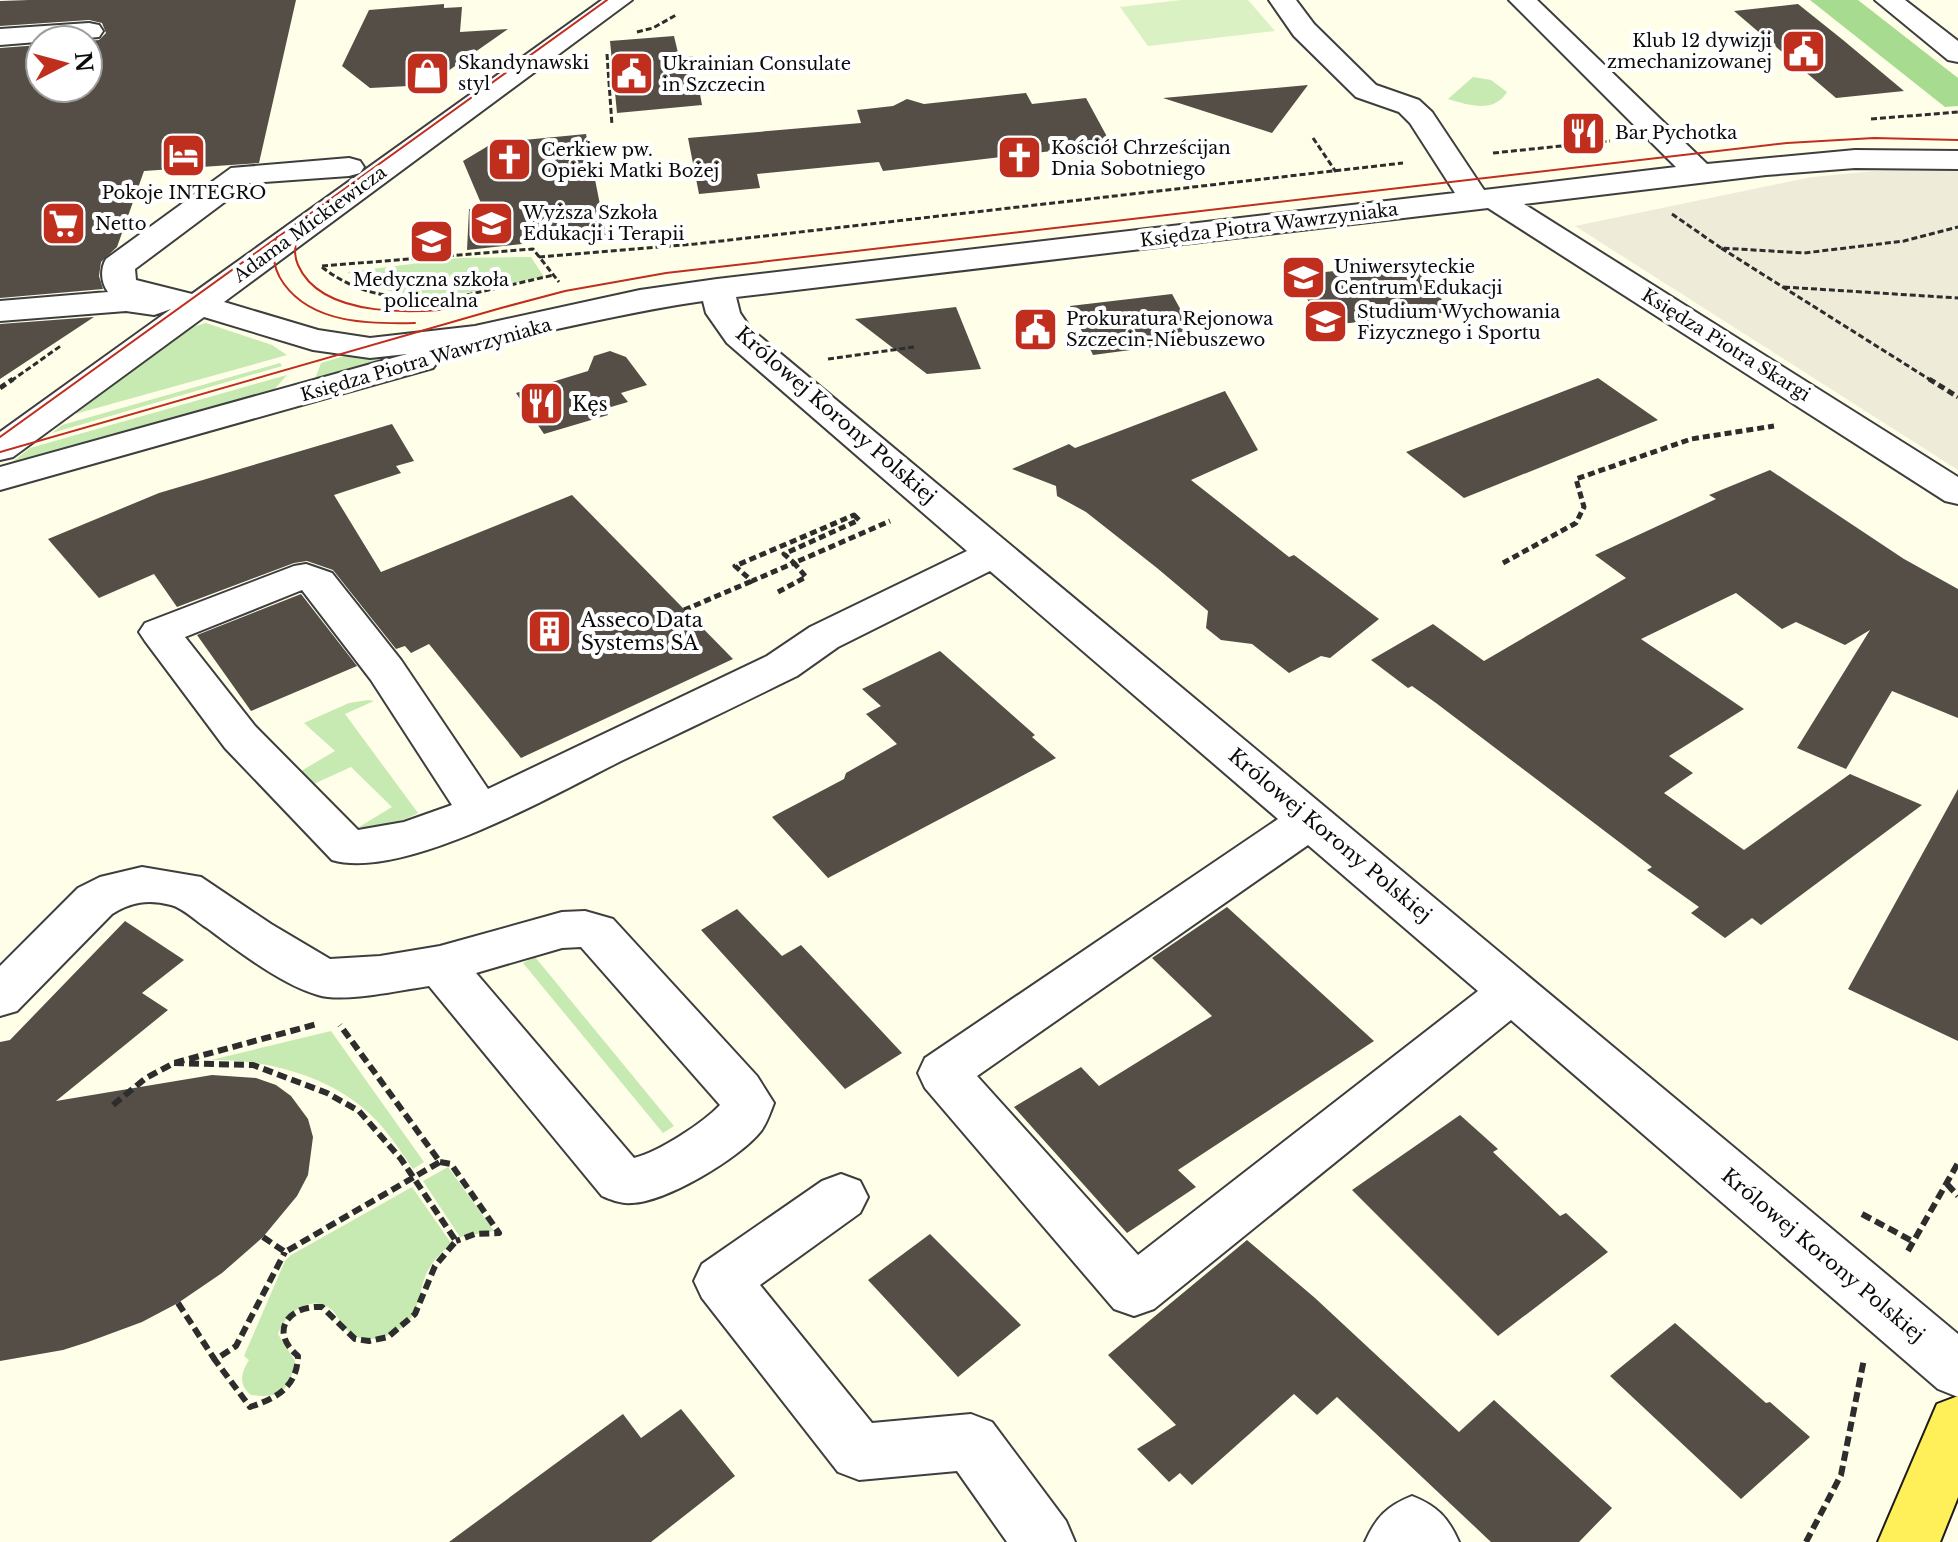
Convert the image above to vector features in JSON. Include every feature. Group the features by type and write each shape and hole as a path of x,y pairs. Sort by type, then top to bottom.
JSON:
{"main road":[{"path":"1909,1542 1958,1424"}],"street":[{"name":"Adama Mickiewicza","path":"0,449 173,302 349,167 579,0"},
{"name":"Adama Mickiewicza","path":"0,413 173,302 308,223 619,0"},
{"path":"1282,0 1304,30 1366,91 1409,106 1422,118 1445,158 1485,199"},
{"path":"1522,0 1700,174"},
{"path":"1888,0 1958,54"},
{"path":"0,37 24,35"},
{"name":"Księdza Piotra Wawrzyniaka","path":"173,302 336,345 388,347 475,336 640,300 717,289 1700,174 1842,160 1958,160"},
{"path":"173,302 120,286 118,266 242,174 349,167"},
{"name":"Księdza Piotra Skargi","path":"1485,199 1958,493"},
{"name":"Królowej Korony Polskiej","path":"717,289 723,313 739,336 1958,1370"},
{"path":"0,311 126,301 173,302"},
{"name":"Księdza Piotra Wawrzyniaka","path":"0,479 582,314"},
{"name":"Księdza Piotra Wawrzyniaka","path":"264,324 289,343 299,359 301,371 291,388 269,405"},
{"path":"479,811 386,670 318,582 306,577 294,579 159,632 240,737 348,848 372,847 413,836 479,811 782,666 824,637 996,552"},
{"path":"1312,819 943,1073 1134,1291 1513,991"},
{"path":"0,997 95,901 116,889 142,884 185,889 254,937 323,978 380,975 440,965 562,930 585,929 596,932 739,1091 748,1103 744,1114 734,1125 654,1177 636,1182 621,1180 440,965"},
{"path":"841,1197 722,1281 859,1452 971,1442 1044,1542"},
{"path":"1396,1542 1412,1526 1428,1542"}],"path":[{"path":"607,53 612,125"},
{"path":"1867,119 1958,112"},
{"path":"539,257 695,244 1663,136"},
{"path":"1313,138 1336,172"},
{"path":"1670,206 1673,217 1958,397"},
{"path":"1721,248 1804,253 1904,241 1958,227"},
{"path":"320,253 322,266 347,286 390,299 456,298 554,275 533,249 322,266"},
{"path":"1783,287 1958,298"},
{"path":"0,388 63,345"},
{"path":"822,361 914,347"},
{"path":"1503,563 1576,523 1584,507 1576,479 1691,439 1777,425"},
{"path":"684,610 935,500"},
{"path":"752,581 735,566 854,515 859,520 784,554 806,577 778,592"},
{"path":"350,1015 335,1019 440,1162"},
{"path":"113,1105 146,1078 174,1063 320,1023"},
{"path":"174,1063 253,1065 327,1093 359,1111 385,1138 456,1241"},
{"path":"178,1303 215,1360 250,1407 284,1393 299,1372 298,1356 283,1343 281,1334 288,1319 298,1311 315,1306 329,1311 345,1333 356,1340 379,1340 391,1336 419,1312 429,1274 446,1249 456,1241 475,1234 499,1233 451,1164 440,1162 285,1252 236,1346 215,1360"},
{"path":"1908,1251 1958,1163"},
{"path":"1947,1184 1958,1196"},
{"path":"263,1237 285,1252"},
{"path":"1806,1542 1841,1475 1865,1355"}],"green space":[{"path":"1182,0 1248,0 1275,31 1148,46 1120,7"},
{"path":"1810,0 1858,0 1958,78 1958,106 1945,107"},
{"path":"1473,77 1491,80 1507,92 1495,103 1480,106 1448,99"},
{"path":"531,257 544,277 443,295 395,292 371,285 347,272 460,258"},
{"path":"206,323 272,345 287,355 75,414 192,327"},
{"path":"341,357 398,358 314,382 321,363"},
{"path":"280,363 282,366 52,433 62,425"},
{"path":"287,375 271,393 7,466 30,448"},
{"path":"374,701 345,714 418,813 390,824 359,827 392,807 351,767 309,786 298,777 301,771 335,751 304,723 349,703"},
{"path":"535,957 674,1126 663,1133 523,963"},
{"path":"331,1031 424,1162 413,1169 370,1114 329,1086 271,1066 211,1060"},
{"path":"448,1167 494,1231 460,1237 423,1181"},
{"path":"412,1187 451,1243 426,1275 412,1318 391,1334 364,1339 351,1334 333,1311 323,1305 314,1303 299,1308 286,1320 278,1334 295,1361 287,1386 270,1396 251,1395 243,1383 249,1360 244,1356 285,1261"}],"shaded area":[{"path":"1958,163 1958,470 1575,226 1812,177"}],"building":[{"path":"296,0 259,163 144,171 117,247 101,262 99,276 103,289 0,298 0,48 24,46 24,104 104,104 106,33 104,24 89,20 0,26 0,1"},
{"path":"444,4 444,8 462,7 460,32 508,29 428,85 370,88 342,66 369,10"},
{"path":"1798,4 1904,91 1836,98 1734,11"},
{"path":"674,36 679,57 693,56 702,105 617,113 610,41"},
{"path":"1308,85 1272,133 1163,98"},
{"path":"1026,93 1032,104 1086,98 1111,144 883,171 879,162 757,174 760,188 699,194 688,138 861,123 857,110 893,106 907,99 924,104"},
{"path":"586,134 606,235 467,250 469,209 483,208 463,161 493,143"},
{"path":"1417,263 1450,312 1322,326 1294,275"},
{"path":"1172,294 1198,341 1093,355 1070,306"},
{"path":"956,307 981,369 927,374 855,319"},
{"path":"94,317 0,379 0,324"},
{"path":"610,351 626,357 647,385 621,393 628,402 604,409 608,415 544,434 516,393 588,371 594,356"},
{"path":"1598,378 1658,420 1464,498 1406,452"},
{"path":"1225,391 1258,450 1191,480 1289,557 1294,555 1379,619 1330,658 1321,656 1289,673 1252,644 1221,640 1206,628 1208,611 1157,568 1086,512 1057,496 1056,486 1012,469 1069,444 1075,448"},
{"name":"Asseco Data Systems SA","path":"392,424 414,461 396,466 401,473 334,495 381,572 572,495 733,659 521,758 429,644 411,653 405,646 396,649 333,570 307,561 294,563 177,607 154,574 99,598 48,539 159,493"},
{"path":"1770,470 1904,559 1958,589 1958,718 1892,691 1846,769 1797,748 1870,630 1845,645 1796,622 1782,629 1736,593 1641,639 1744,709 1669,756 1693,773 1664,793 1744,850 1850,774 1922,805 1761,925 1752,918 1725,938 1691,913 1699,907 1647,870 1652,867 1436,703 1412,686 1408,688 1371,660 1433,624 1484,661 1626,578 1595,555 1716,499 1709,495"},
{"path":"301,594 357,666 251,711 197,635"},
{"path":"940,651 1035,735 1032,737 1056,758 828,878 772,817 844,779 846,773 897,744 866,714 881,706 862,689"},
{"path":"1958,789 1958,1041 1848,989"},
{"path":"1227,907 1374,1041 1178,1170 1196,1187 1127,1233 1014,1107 1081,1067 1099,1086 1212,1016 1152,958"},
{"path":"737,909 782,956 801,945 902,1053 845,1089 701,930"},
{"path":"125,921 184,960 142,993 168,1010 56,1101 212,1075 256,1078 276,1085 291,1096 308,1119 313,1137 308,1175 297,1196 263,1237 222,1273 178,1303 142,1322 88,1342 63,1350 0,1361 0,1042 10,1040"},
{"path":"1460,1115 1498,1149 1493,1152 1560,1216 1566,1213 1608,1252 1498,1336 1352,1190"},
{"path":"930,1234 1021,1325 958,1377 868,1280"},
{"path":"1247,1240 1315,1298 1459,1432 1494,1400 1612,1508 1579,1542 1491,1542 1337,1397 1317,1415 1294,1394 1192,1485 1180,1473 1169,1482 1137,1449 1176,1425 1108,1355"},
{"path":"1675,1323 1766,1403 1770,1402 1810,1437 1741,1499 1610,1376"},
{"path":"681,1409 735,1476 651,1542 449,1542 623,1414 641,1438"}],"tram line":[{"path":"277,238 607,0"},
{"path":"0,452 501,308 565,291 666,273 1787,143 1874,138 1958,140"},
{"path":"328,203 307,222 295,246 298,265 310,283 328,296 375,309 426,311 470,306"},
{"path":"0,437 277,238"},
{"path":"277,238 274,255 277,273 296,297 310,307 361,322 415,323"}],"place":[{"name":"Klub 12 dywizji zmechanizowanej","path":"1803,51"},
{"name":"Skandynawski styl","path":"427,73"},
{"name":"Ukrainian Consulate in Szczecin","path":"631,74"},
{"name":"Bar Pychotka","path":"1584,133"},
{"name":"Pokoje INTEGRO","path":"184,155"},
{"name":"Kościół Chrześcijan Dnia Sobotniego","path":"1020,158"},
{"name":"Cerkiew pw. Opieki Matki Bożej","path":"510,160"},
{"name":"Wyższa Szkoła Edukacji i Terapii","path":"492,223"},
{"name":"Netto","path":"64,224"},
{"name":"Medyczna szkoła policealna","path":"431,242"},
{"name":"Uniwersyteckie Centrum Edukacji","path":"1303,277"},
{"name":"Studium Wychowania Fizycznego i Sportu","path":"1326,322"},
{"name":"Prokuratura Rejonowa Szczecin-Niebuszewo","path":"1035,329"},
{"name":"Kęs","path":"541,404"},
{"name":"Asseco Data Systems SA","path":"550,632"}]}
